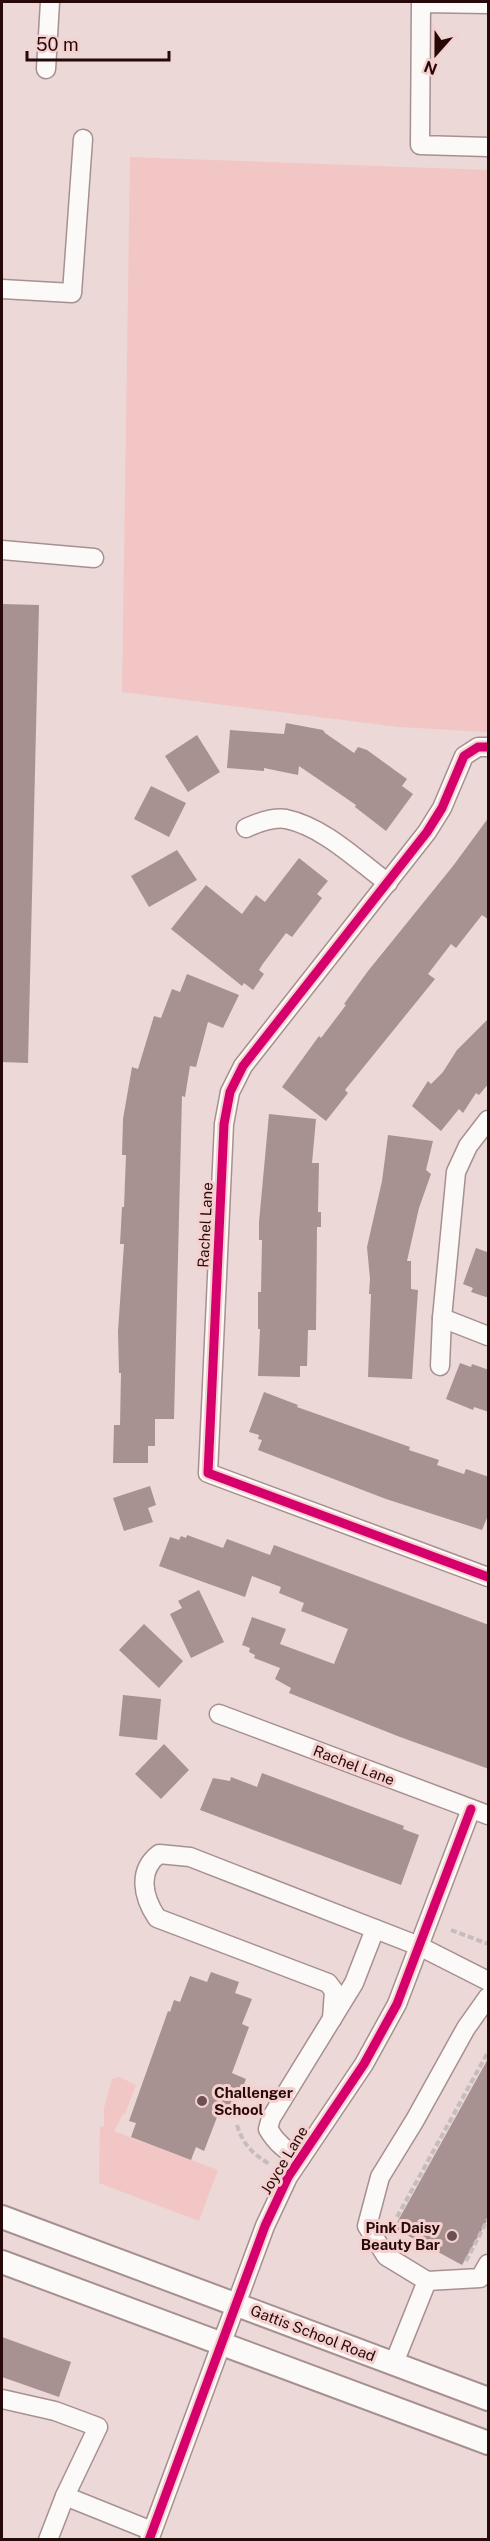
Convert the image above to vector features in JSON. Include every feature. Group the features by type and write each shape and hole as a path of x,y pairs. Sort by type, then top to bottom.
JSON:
{"main road":[{"name":"Gattis School Road","path":"2,2217 489,2399"},
{"path":"2,2262 489,2443"}],"street":[{"path":"46,69 50,2"},
{"path":"489,4 421,3 420,145 489,147"},
{"path":"2,289 72,293 83,139"},
{"path":"2,550 94,558"},
{"name":"Rachel Lane","path":"489,747 478,747 464,756 442,808 388,883 243,1066 230,1092 224,1124 208,1473 489,1577"},
{"path":"246,828 260,822 284,819 306,826 336,844 388,883"},
{"path":"440,1366 442,1318 456,1172 468,1146 489,1120"},
{"path":"442,1318 489,1336"},
{"name":"Rachel Lane","path":"219,1714 489,1815"},
{"name":"Joyce Lane","path":"150,2535 264,2226 288,2176 364,2064 397,2004 471,1809"},
{"path":"332,2019 335,2005 333,1991 328,1983 157,1918 146,1897 144,1879 148,1862 159,1854 190,1857 419,1946 489,1981"},
{"path":"300,2159 281,2148 268,2129 270,2118 354,1983 375,1929"},
{"path":"489,1997 466,2028 380,2177 367,2226 386,2256 427,2281 480,2278 489,2264"},
{"path":"394,2364 427,2281"},
{"path":"2,2399 55,2412 98,2427 65,2496 48,2540"},
{"path":"65,2496 150,2535"}],"path":[{"path":"451,1929 489,1944"},
{"path":"397,2217 489,2052"},
{"path":"237,2126 241,2141 255,2156 271,2165"},
{"path":"461,2268 489,2219"}],"shaded area":[{"path":"130,157 488,170 488,732 399,727 122,692"},
{"path":"119,2077 136,2085 125,2114 114,2131 218,2170 199,2221 99,2183 100,2126 104,2127 104,2108 112,2079"}],"building":[{"path":"2,604 39,605 28,1063 2,1062"},
{"path":"286,723 323,730 354,753 358,747 367,750 407,779 402,786 413,794 386,831 355,807 356,805 299,766 298,775 264,768 264,771 227,768 230,730 284,734"},
{"path":"197,735 220,772 188,792 165,756"},
{"path":"151,786 186,803 169,837 134,819"},
{"path":"489,817 489,920 482,915 456,948 451,944 428,974 435,979 345,1090 348,1093 326,1121 282,1087 319,1036 321,1038 346,1005 344,1004 368,971 453,866"},
{"path":"177,850 197,880 149,907 131,876"},
{"path":"299,858 328,881 317,894 322,898 292,937 286,933 262,965 259,970 264,974 253,990 244,983 242,986 171,929 206,885 242,914 256,895 265,902"},
{"path":"187,974 239,995 223,1028 208,1022 196,1067 190,1066 185,1097 182,1096 174,1419 155,1419 155,1446 148,1446 148,1463 113,1463 114,1425 120,1425 121,1373 119,1373 118,1331 124,1244 120,1244 126,1155 122,1155 123,1119 132,1067 138,1069 154,1016 161,1018 172,989 180,992"},
{"path":"489,1018 489,1083 479,1095 476,1093 463,1113 459,1109 441,1131 412,1106 428,1081 431,1084 443,1072 457,1050"},
{"path":"269,1114 316,1119 312,1163 319,1163 318,1212 321,1212 321,1227 317,1227 316,1330 308,1330 307,1366 300,1366 300,1377 258,1376 260,1329 258,1329 258,1292 261,1292 262,1240 259,1240 259,1222"},
{"path":"388,1135 433,1141 426,1170 431,1174 419,1208 407,1261 411,1261 411,1289 418,1290 412,1379 368,1377 371,1294 369,1294 367,1247 382,1181"},
{"path":"476,1248 489,1251 489,1298 471,1292 473,1288 463,1284"},
{"path":"460,1363 471,1367 472,1364 489,1370 489,1412 474,1407 473,1410 446,1399"},
{"path":"264,1392 298,1405 297,1407 410,1447 409,1450 439,1460 437,1465 464,1474 466,1469 489,1477 489,1513 482,1530 386,1499 258,1450 262,1440 258,1439 259,1435 249,1432"},
{"path":"150,1486 156,1505 148,1508 153,1522 124,1531 113,1498"},
{"path":"187,1535 223,1548 227,1539 270,1555 274,1545 489,1625 489,1769 289,1693 291,1688 275,1679 280,1668 254,1658 255,1655 249,1652 250,1648 242,1645 252,1617 286,1629 280,1644 334,1664 348,1629 301,1611 304,1603 279,1593 281,1587 252,1576 245,1597 159,1566 170,1537 179,1540 181,1536 186,1538"},
{"path":"199,1590 224,1642 191,1658 170,1614 182,1608 178,1601"},
{"path":"144,1624 183,1661 159,1688 119,1650"},
{"path":"123,1695 161,1699 157,1740 119,1736"},
{"path":"164,1744 189,1770 161,1799 135,1774"},
{"path":"262,1773 404,1826 403,1829 419,1835 401,1885 200,1810 213,1778 230,1781 231,1777 257,1787"},
{"path":"211,1972 239,1982 235,1993 252,1999 242,2024 249,2027 232,2073 246,2079 231,2117 219,2112 204,2151 196,2147 191,2160 131,2137 136,2123 129,2121 174,2000 180,2002 190,1976 207,1982"},
{"path":"489,2057 489,2217 462,2265 394,2228"},
{"path":"2,2337 71,2362 59,2397 2,2377"}],"cycle path":[{"path":"488,747 478,747 464,756 442,808 427,832 243,1066 230,1092 224,1124 208,1473 488,1577"},
{"path":"149,2540 265,2226 288,2177 364,2064 397,2004 471,1809"}],"place":[{"name":"Challenger School","path":"202,2101"},
{"name":"Pink Daisy Beauty Bar","path":"452,2236"}]}
